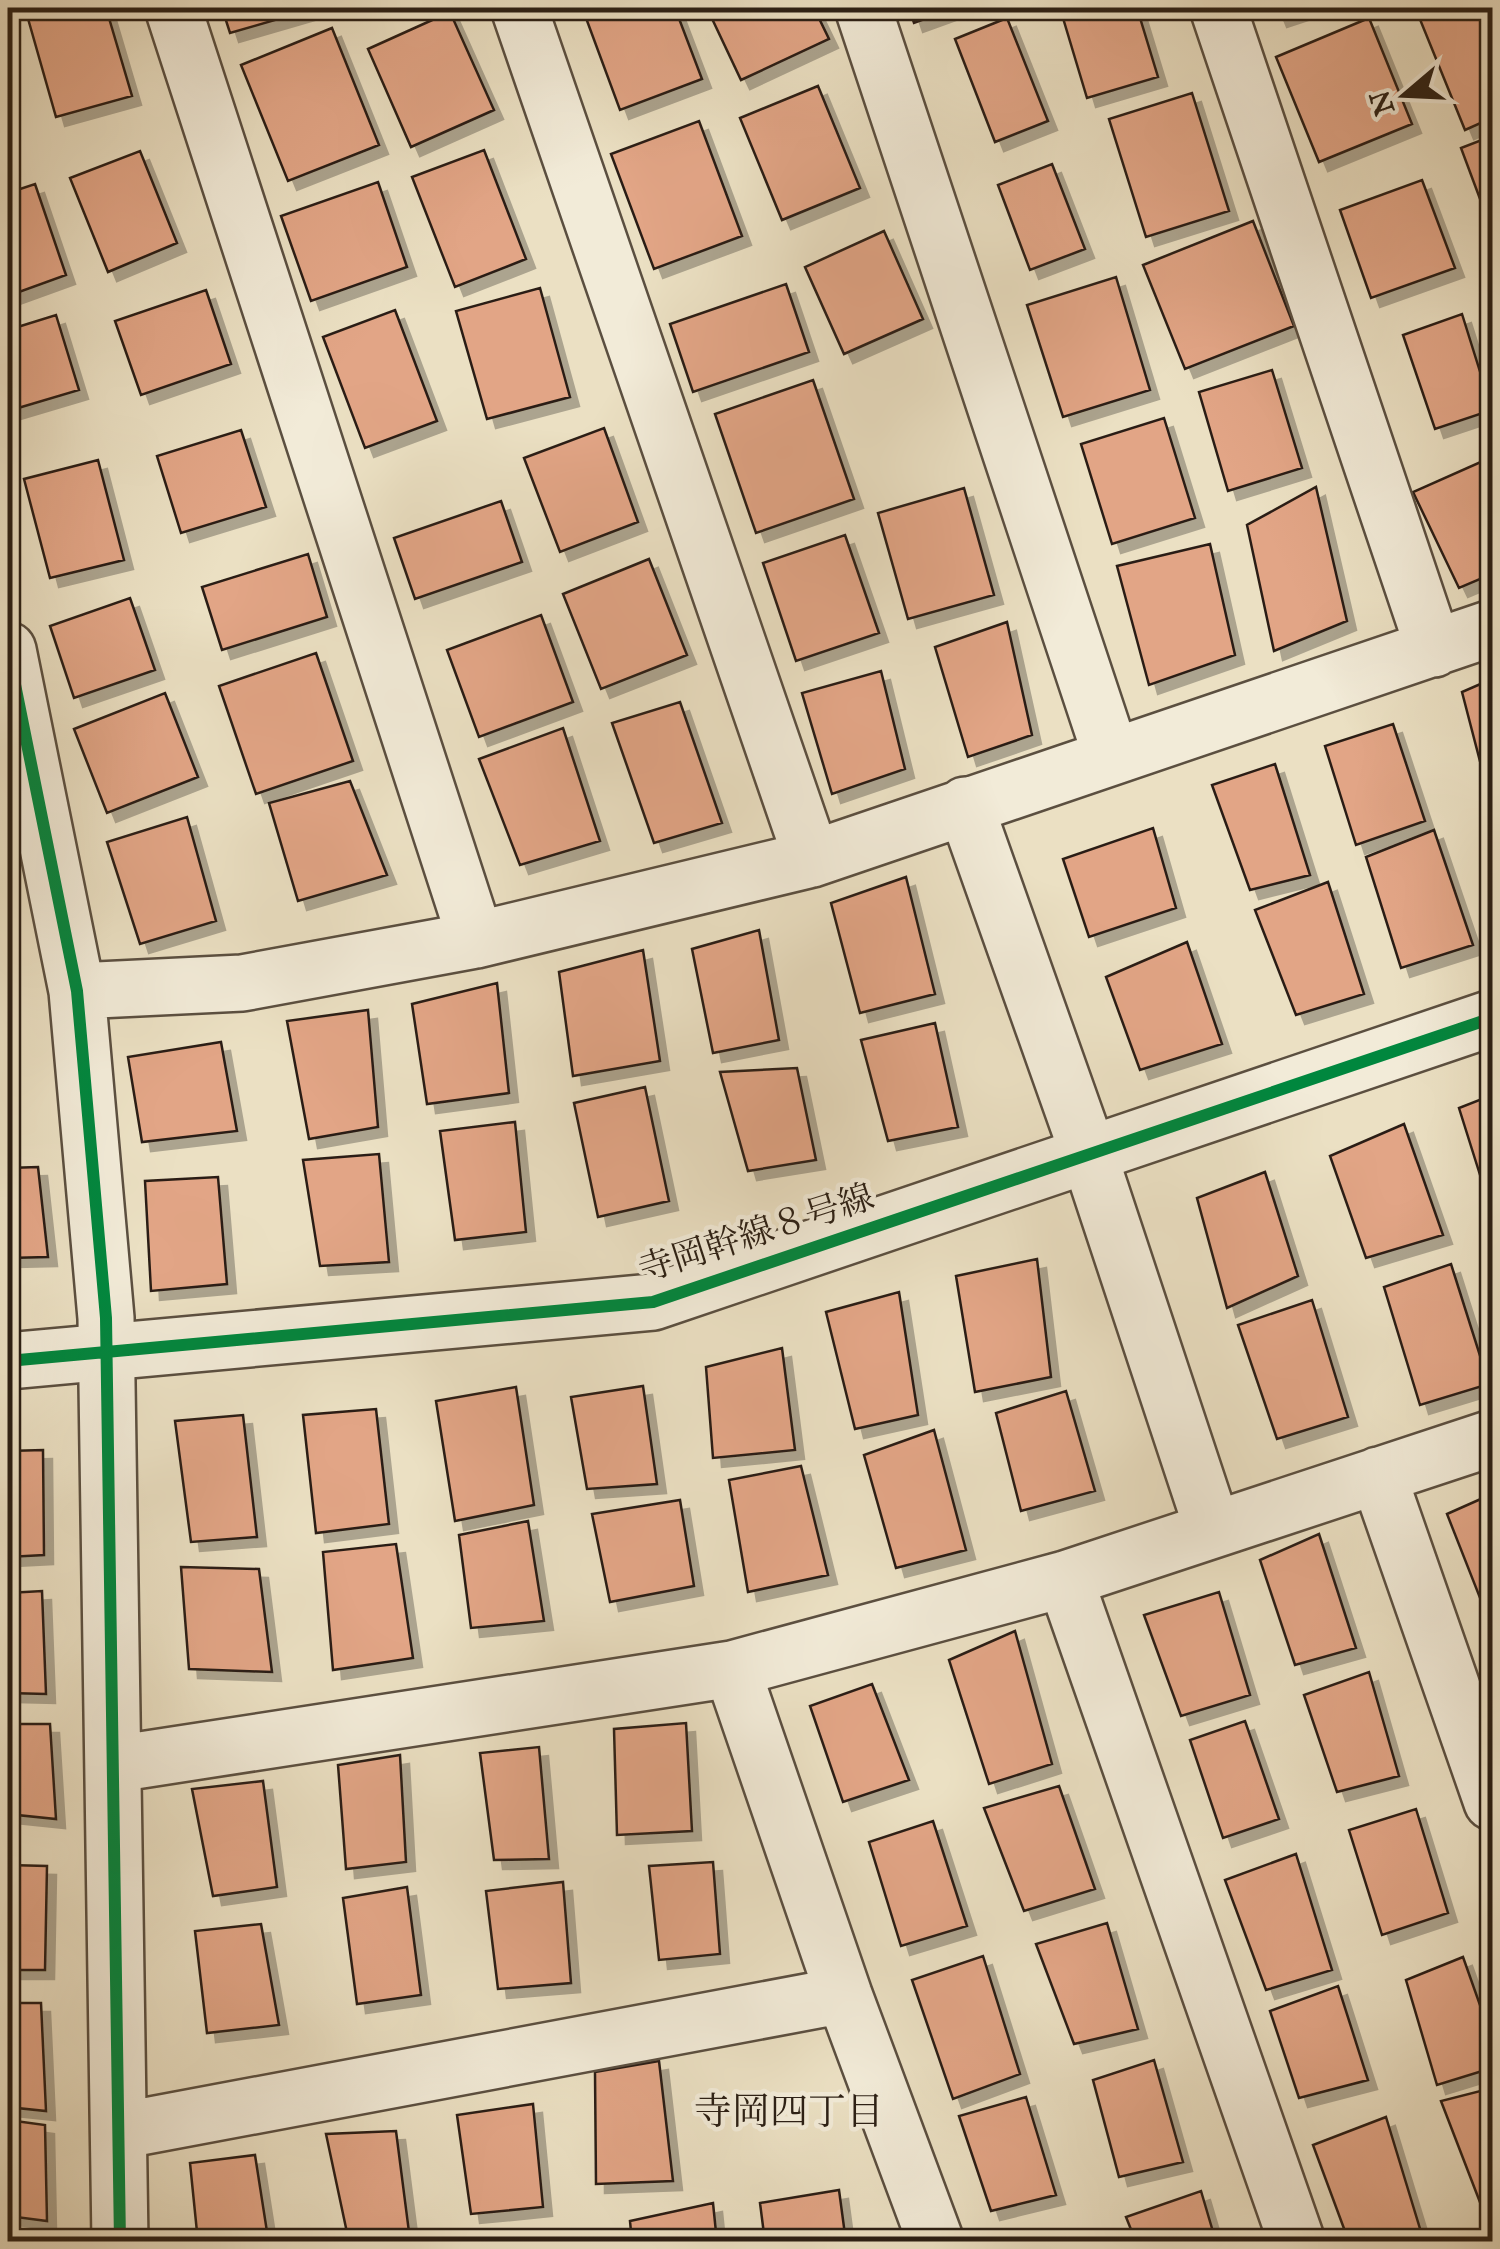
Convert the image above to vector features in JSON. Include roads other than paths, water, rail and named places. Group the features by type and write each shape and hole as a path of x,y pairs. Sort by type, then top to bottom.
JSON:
{"street":[{"path":"173,8 476,940"},
{"path":"519,8 812,859"},
{"path":"863,8 1111,755"},
{"path":"1218,8 1434,649"},
{"path":"77,991 242,982 476,940 812,859 1492,628"},
{"path":"8,650 77,991 108,1354 120,2242"},
{"path":"966,805 1089,1155 1213,1530"},
{"name":"寺岡幹線８号線","path":"8,1361 653,1302 1492,1018"},
{"path":"115,1764 732,1669 1065,1579 1492,1438"},
{"path":"1378,1476 1492,1802"},
{"path":"1065,1579 1297,2242"},
{"path":"732,1669 844,1995 936,2242"},
{"path":"118,2131 844,1995"}],"district":[{"name":"寺岡四丁目","path":"789,2111"}]}
